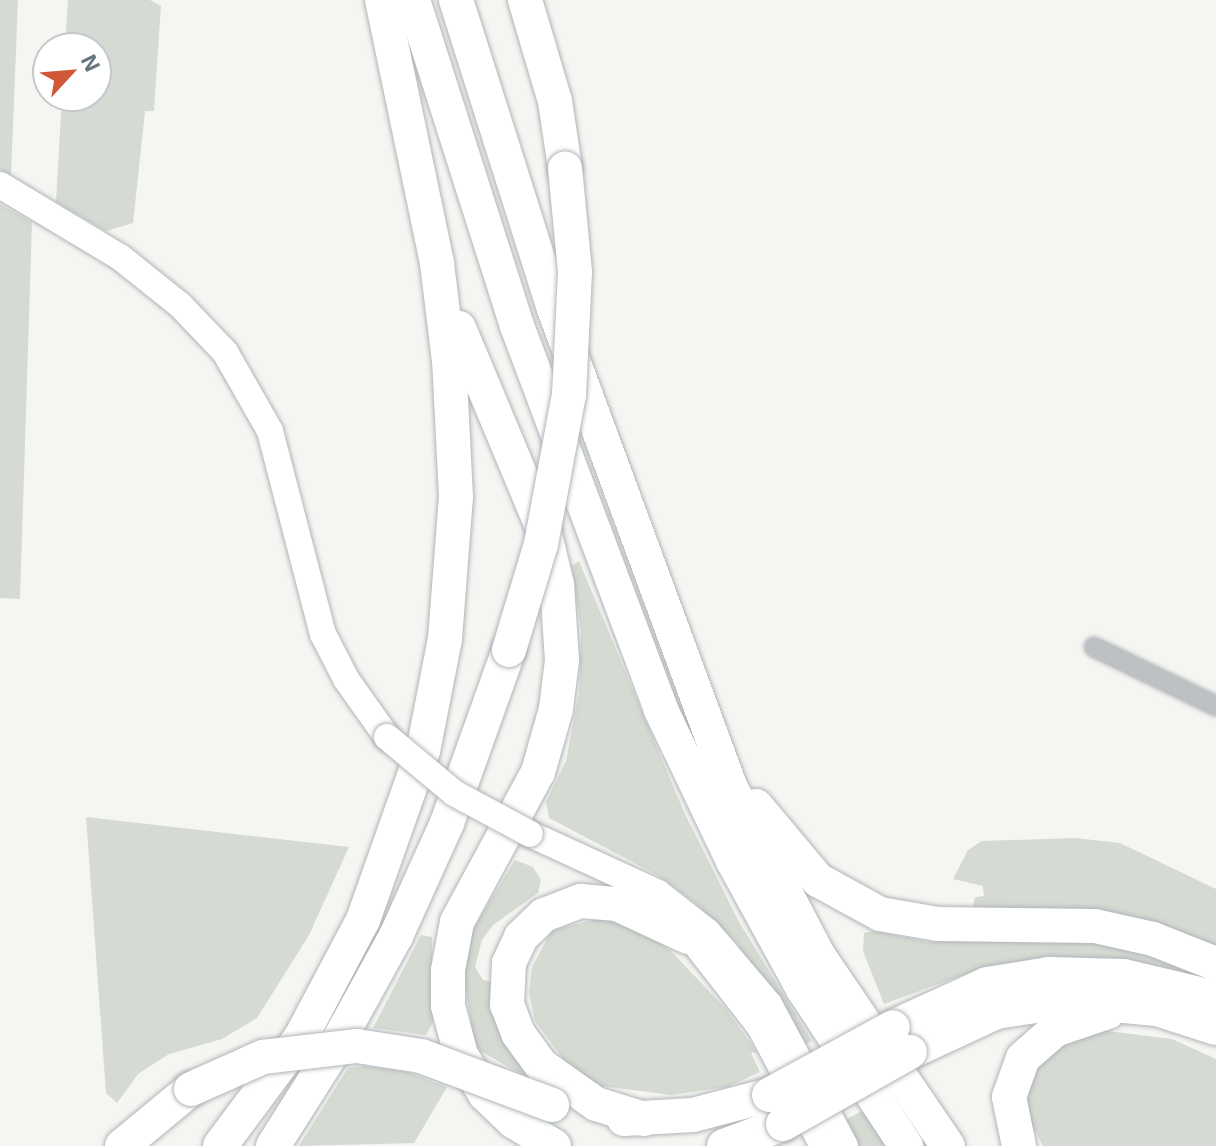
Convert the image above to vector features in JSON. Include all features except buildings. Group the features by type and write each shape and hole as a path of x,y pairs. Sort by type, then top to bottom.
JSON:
{"highway":[{"path":"220,1146 301,1037 363,920 423,751 445,639 456,497 449,361 437,263 382,0"},
{"path":"413,0 536,382 661,710 733,861 803,989 906,1146"},
{"path":"456,0 553,306 691,690 783,893 861,1025 948,1146"},
{"path":"273,1146 330,1056 396,936 447,823 509,650 545,529 569,395 575,272 555,101 525,0"},
{"path":"437,263 467,351 545,534 557,585 562,638 551,731 528,792 457,922 448,970 448,1006 461,1055 485,1094 513,1121 554,1146"},
{"path":"691,690 762,815 799,863 845,899 915,923 1095,926 1153,939 1216,964"},
{"path":"644,1119 596,1104 541,1065 507,1005 509,963 521,937 544,915 581,901 617,904 688,937"},
{"path":"724,1146 776,1110 902,1040 987,984 1049,974 1124,976 1216,998"},
{"path":"902,1040 1028,1005 1069,1001 1135,1006 1216,1028"},
{"path":"1019,1146 1009,1097 1027,1052 1065,1025 1135,1006"},
{"path":"122,1146 191,1089 263,1057 357,1046 421,1056 552,1105 595,1117 644,1119 723,1110 776,1110"}],"street":[{"path":"0,185 120,257 180,305 225,352 270,431 323,634 346,679 387,737 454,793 530,834 658,893 688,914 736,961 781,1023 845,1146"},
{"path":"1094,647 1216,706"},
{"path":"571,854 688,937 760,1027 823,1146"}],"shaded area":[{"path":"0,0 18,0 11,175 0,170"},
{"path":"68,0 150,0 161,6 154,111 145,111 133,223 106,231 56,202 61,112 112,112 112,32 66,32"},
{"path":"0,204 32,222 20,599 0,598"},
{"path":"579,561 684,812 739,922 812,1041 804,1045 736,942 694,902 659,876 549,818 546,802 566,761 579,693 581,631 572,566"},
{"path":"86,817 349,847 309,935 257,1018 222,1039 169,1054 138,1074 117,1103 106,1093"},
{"path":"1075,838 1120,843 1216,889 1216,947 1141,919 972,910 975,897 984,896 983,886 953,879 968,850 982,841"},
{"path":"515,860 533,867 541,880 538,893 493,925 482,940 475,967 483,980 492,982 535,1075 530,1079 475,1048 463,971 471,932"},
{"path":"602,918 634,927 670,950 725,1008 757,1052 751,1053 760,1072 727,1087 671,1095 601,1086 570,1068 535,1021 529,992 532,967 552,930"},
{"path":"874,931 930,942 1046,937 1142,949 1207,976 1130,961 1049,956 974,971 884,1004 863,951 864,933"},
{"path":"421,935 432,937 433,1022 426,1035 373,1028"},
{"path":"1099,1030 1172,1039 1216,1059 1216,1146 1043,1146 1031,1123 1026,1094 1035,1071 1049,1051"},
{"path":"364,1066 408,1072 447,1087 414,1143 299,1146 348,1068"},
{"path":"862,1111 887,1146 858,1146 845,1120"}]}
